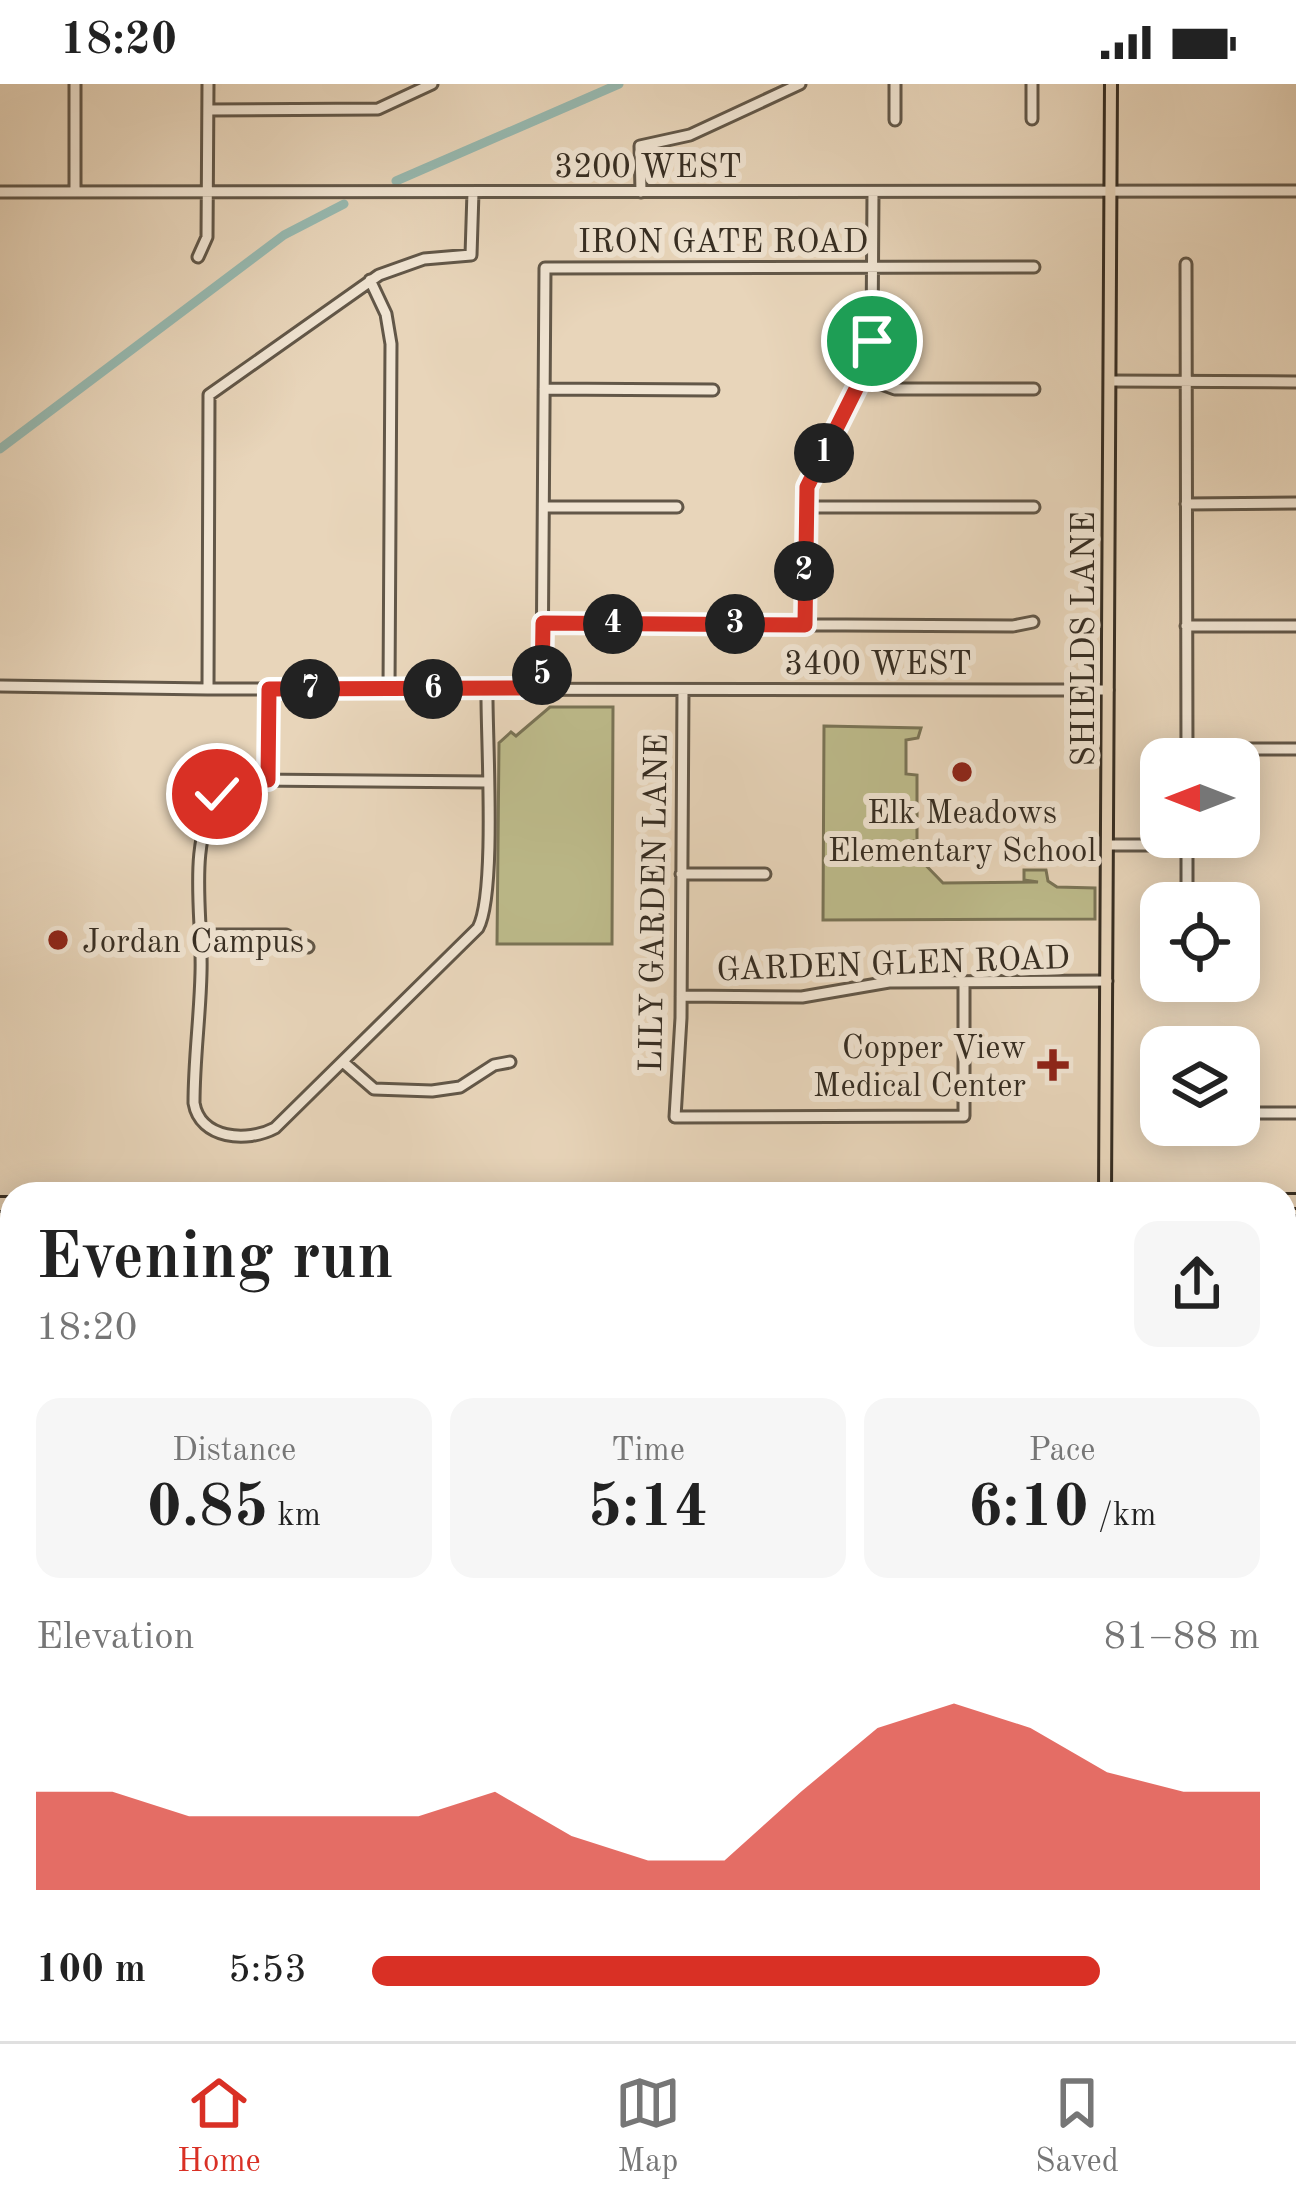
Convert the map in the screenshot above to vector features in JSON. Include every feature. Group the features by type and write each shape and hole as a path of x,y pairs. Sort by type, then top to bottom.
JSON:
{"main road":[{"name":"SHIELDS LANE","path":"1105,1182 1111,84"}],"street":[{"path":"75,84 75,192"},
{"path":"198,257 207,237 208,84"},
{"path":"208,110 378,109 432,84"},
{"path":"641,192 640,146 690,135 800,84"},
{"path":"895,84 895,120"},
{"path":"1031,84 1032,119"},
{"name":"3200 WEST","path":"0,192 1296,191"},
{"path":"208,689 209,394 370,280 408,263 470,255 473,192"},
{"path":"805,625 807,487 862,377 873,329 873,192"},
{"path":"1186,264 1187,738"},
{"name":"IRON GATE ROAD","path":"542,688 545,268 1034,267"},
{"path":"370,280 386,314 391,344 389,689"},
{"path":"862,377 902,389 1034,389"},
{"path":"1110,381 1296,382"},
{"path":"544,389 713,390"},
{"path":"1186,504 1296,503"},
{"path":"544,506 677,507"},
{"path":"804,507 1034,507"},
{"path":"543,623 1013,626 1033,622"},
{"path":"1186,626 1296,626"},
{"name":"3400 WEST","path":"0,686 1108,690"},
{"path":"487,782 238,780 223,786 214,798 201,849 197,893 194,1103 199,1120 212,1131 259,1134 271,1130 482,922 486,908 488,688"},
{"path":"268,780 269,689"},
{"name":"LILY GARDEN LANE","path":"683,690 681,996 675,1117 964,1116 964,982"},
{"path":"1260,751 1296,749"},
{"path":"1108,845 1140,843"},
{"path":"681,874 765,874"},
{"path":"200,934 279,934 308,947"},
{"name":"GARDEN GLEN ROAD","path":"681,996 802,997 889,982 1107,981"},
{"path":"343,1062 374,1089 432,1091 462,1086 494,1065 510,1062"},
{"path":"1260,1113 1296,1113"}],"shaded area":[{"path":"550,707 613,707 612,944 497,944 499,743 511,732 516,736"},
{"path":"824,726 921,728 918,738 906,740 906,774 917,775 917,803 907,804 907,812 917,812 917,841 907,841 907,846 943,883 1038,882 1024,880 1024,870 1046,870 1048,881 1057,887 1095,888 1095,919 823,920"}],"waterway":[{"path":"396,181 619,84"},
{"path":"0,449 284,235 344,204"}],"place":[{"name":"Elk Meadows Elementary School","path":"962,772"},
{"name":"Jordan Campus","path":"58,940"},
{"name":"Copper View Medical Center","path":"1053,1065"}],"route":[{"path":"217,794 233,781 268,780 269,689 542,688 543,623 805,625 807,487 862,377 872,341"}]}
